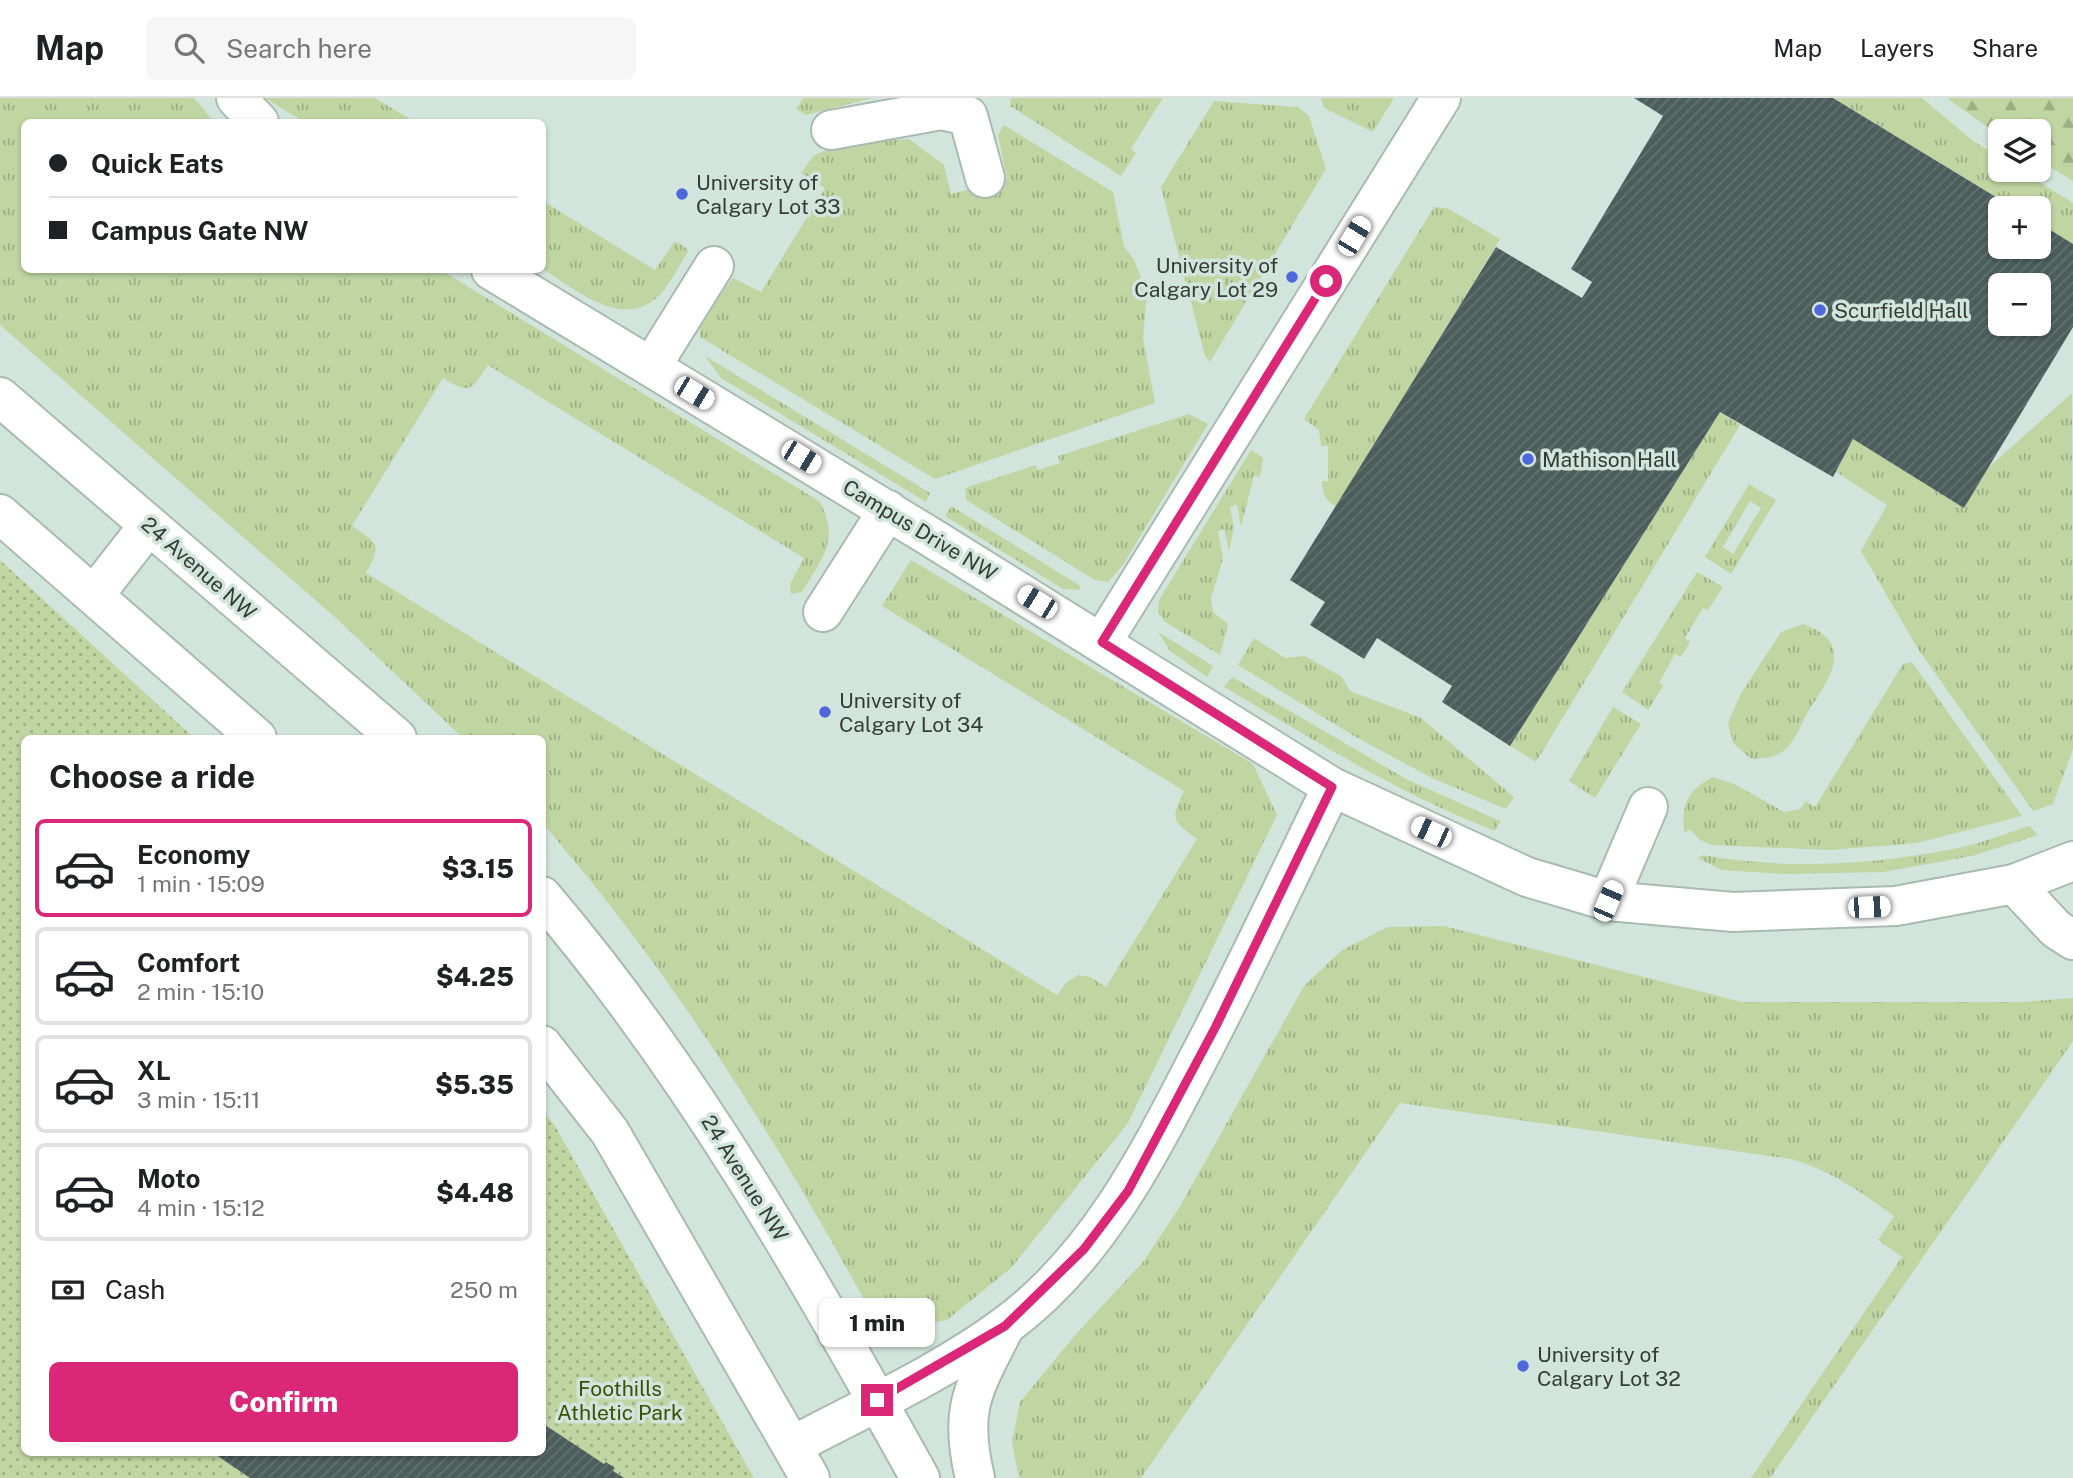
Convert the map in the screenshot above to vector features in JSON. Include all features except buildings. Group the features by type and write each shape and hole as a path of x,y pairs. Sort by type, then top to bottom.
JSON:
{"street":[{"path":"236,98 256,119"},
{"path":"1102,642 1441,98"},
{"path":"831,130 940,110 974,107 985,177"},
{"path":"651,367 714,266"},
{"name":"Campus Drive NW","path":"496,273 888,510 1332,787 1527,877 1608,901 1733,912 1896,906 2014,884 2073,861"},
{"name":"24 Avenue NW","path":"0,397 394,735"},
{"path":"823,612 888,510"},
{"path":"0,514 254,735"},
{"path":"95,594 149,525"},
{"path":"546,1050 610,1132 801,1462 877,1400 1005,1326 1084,1249 1128,1191 1216,1026 1332,787"},
{"path":"1608,901 1648,807"},
{"path":"2014,884 2056,929 2073,940"},
{"name":"24 Avenue NW","path":"546,900 584,945 721,1135 920,1478"},
{"path":"975,1478 967,1427 972,1391 1005,1326"}],"green space":[{"path":"0,98 194,98 212,119 21,119 21,273 446,273 819,501 828,527 826,548 802,592 791,594 790,584 804,558 488,365 469,388 459,387 443,378 352,526 375,545 376,550 366,573 1057,995 1067,982 1078,975 1090,977 1106,987 1197,839 1182,828 1176,819 1175,814 1184,791 882,606 911,560 1253,764 1277,815 1128,1123 1011,1268 947,1320 908,1327 885,1325 883,1309 865,1301 793,1175 676,994 634,936 546,828 546,735 460,735 336,618 0,325"},
{"path":"265,98 375,98 410,119 299,119"},
{"path":"803,98 872,98 806,115 796,109"},
{"path":"1011,98 1163,98 1131,149 1136,153 1121,176 1010,106"},
{"path":"1321,98 1394,98 1373,132 1324,108"},
{"path":"1833,98 1922,98 1988,150 1988,182 2039,182 2073,203 2073,244 2051,230 2051,196 1994,196"},
{"path":"1947,98 2073,98 2073,181 2051,167 2051,119 1988,119 1988,127"},
{"path":"1214,101 1298,107 1309,116 1326,169 1210,362 1205,356 1161,187"},
{"path":"1004,125 1113,192 1124,246 1134,260 1147,293 1143,338 1155,403 935,479 700,337 700,322 733,278 761,292 825,188 801,173 814,155 844,144 909,139 944,165 951,194 1007,179 998,135"},
{"path":"546,203 655,270 675,241 689,250 660,294 641,307 612,307 582,294 546,271"},
{"path":"1434,207 1447,208 1500,239 1336,507 1327,499 1323,489 1322,481 1328,481 1328,446 1321,446 1319,430 1304,419"},
{"path":"705,356 930,493 926,502 721,378"},
{"path":"2072,393 2073,749 2053,804 2033,811 1918,649 1861,551 1887,505 1836,472 1853,439 1964,507 1989,467"},
{"path":"1720,412 1740,425 1536,762 1510,746"},
{"path":"1189,414 1208,424 1123,565 1108,582 1095,580 966,500 965,488 1036,465 1037,470 1060,463 1058,456"},
{"path":"1251,450 1263,458 1260,477 1254,476 1241,527 1237,505 1230,507 1234,527 1229,551 1224,529 1218,531 1223,558 1211,599 1213,612 1228,624 1220,655 1165,622 1158,612 1159,600"},
{"path":"1749,484 1776,500 1731,574 1705,557","holes":["1750,501 1761,508 1733,554 1723,547"]},
{"path":"951,506 1079,585 1081,590 1063,589 945,516"},
{"name":"Foothills Athletic Park","path":"0,560 191,735 21,735 21,1456 546,1456 546,1115 555,1126 754,1478 0,1478"},
{"path":"1697,572 1723,587 1708,610 1703,608 1685,638 1690,642 1681,657 1675,654 1659,683 1663,686 1648,710 1622,692"},
{"path":"1803,624 1820,632 1830,642 1834,653 1829,677 1790,745 1771,757 1751,759 1733,743 1728,723 1740,695 1781,632"},
{"path":"1158,632 1213,666 1207,677 1170,651"},
{"path":"1254,638 1285,658 1305,656 1342,677 1350,691 1421,718 1514,797 1506,809 1432,778 1354,736 1238,665"},
{"path":"1912,662 2022,816 1917,843 1830,850 1712,845 1700,840 1691,830 1684,832 1684,814 1688,799 1698,787 1713,777 1734,784 1784,812 1800,809 1806,801 1815,807 1903,664"},
{"path":"1232,677 1406,779 1500,821 1495,831 1424,800 1323,746 1224,687"},
{"path":"1613,707 1641,724 1595,798 1569,781"},
{"path":"2029,826 2038,835 1972,856 1883,872 1784,874 1721,870 1698,858 1703,855 1796,864 1892,859 1953,849"},
{"path":"1444,926 1742,1002 2023,1002 2073,998 2073,1041 1770,1478 1751,1478 1902,1257 1878,1240 1894,1216 1832,1176 1791,1159 1400,1103 1141,1478 1019,1478 1012,1443 1020,1402 1077,1333 1143,1262 1179,1208 1304,986 1342,950 1388,927"}],"place":[{"name":"University of Calgary Lot 33","path":"682,194"},
{"name":"University of Calgary Lot 29","path":"1292,277"},
{"name":"Scurfield Hall","path":"1820,310"},
{"name":"Mathison Hall","path":"1528,459"},
{"name":"University of Calgary Lot 34","path":"825,712"},
{"name":"University of Calgary Lot 32","path":"1523,1366"}],"route":[{"path":"877,1400 960,1355 1005,1326 1045,1290 1084,1249 1128,1191 1216,1026 1332,787 1102,642 1326,281"}]}
